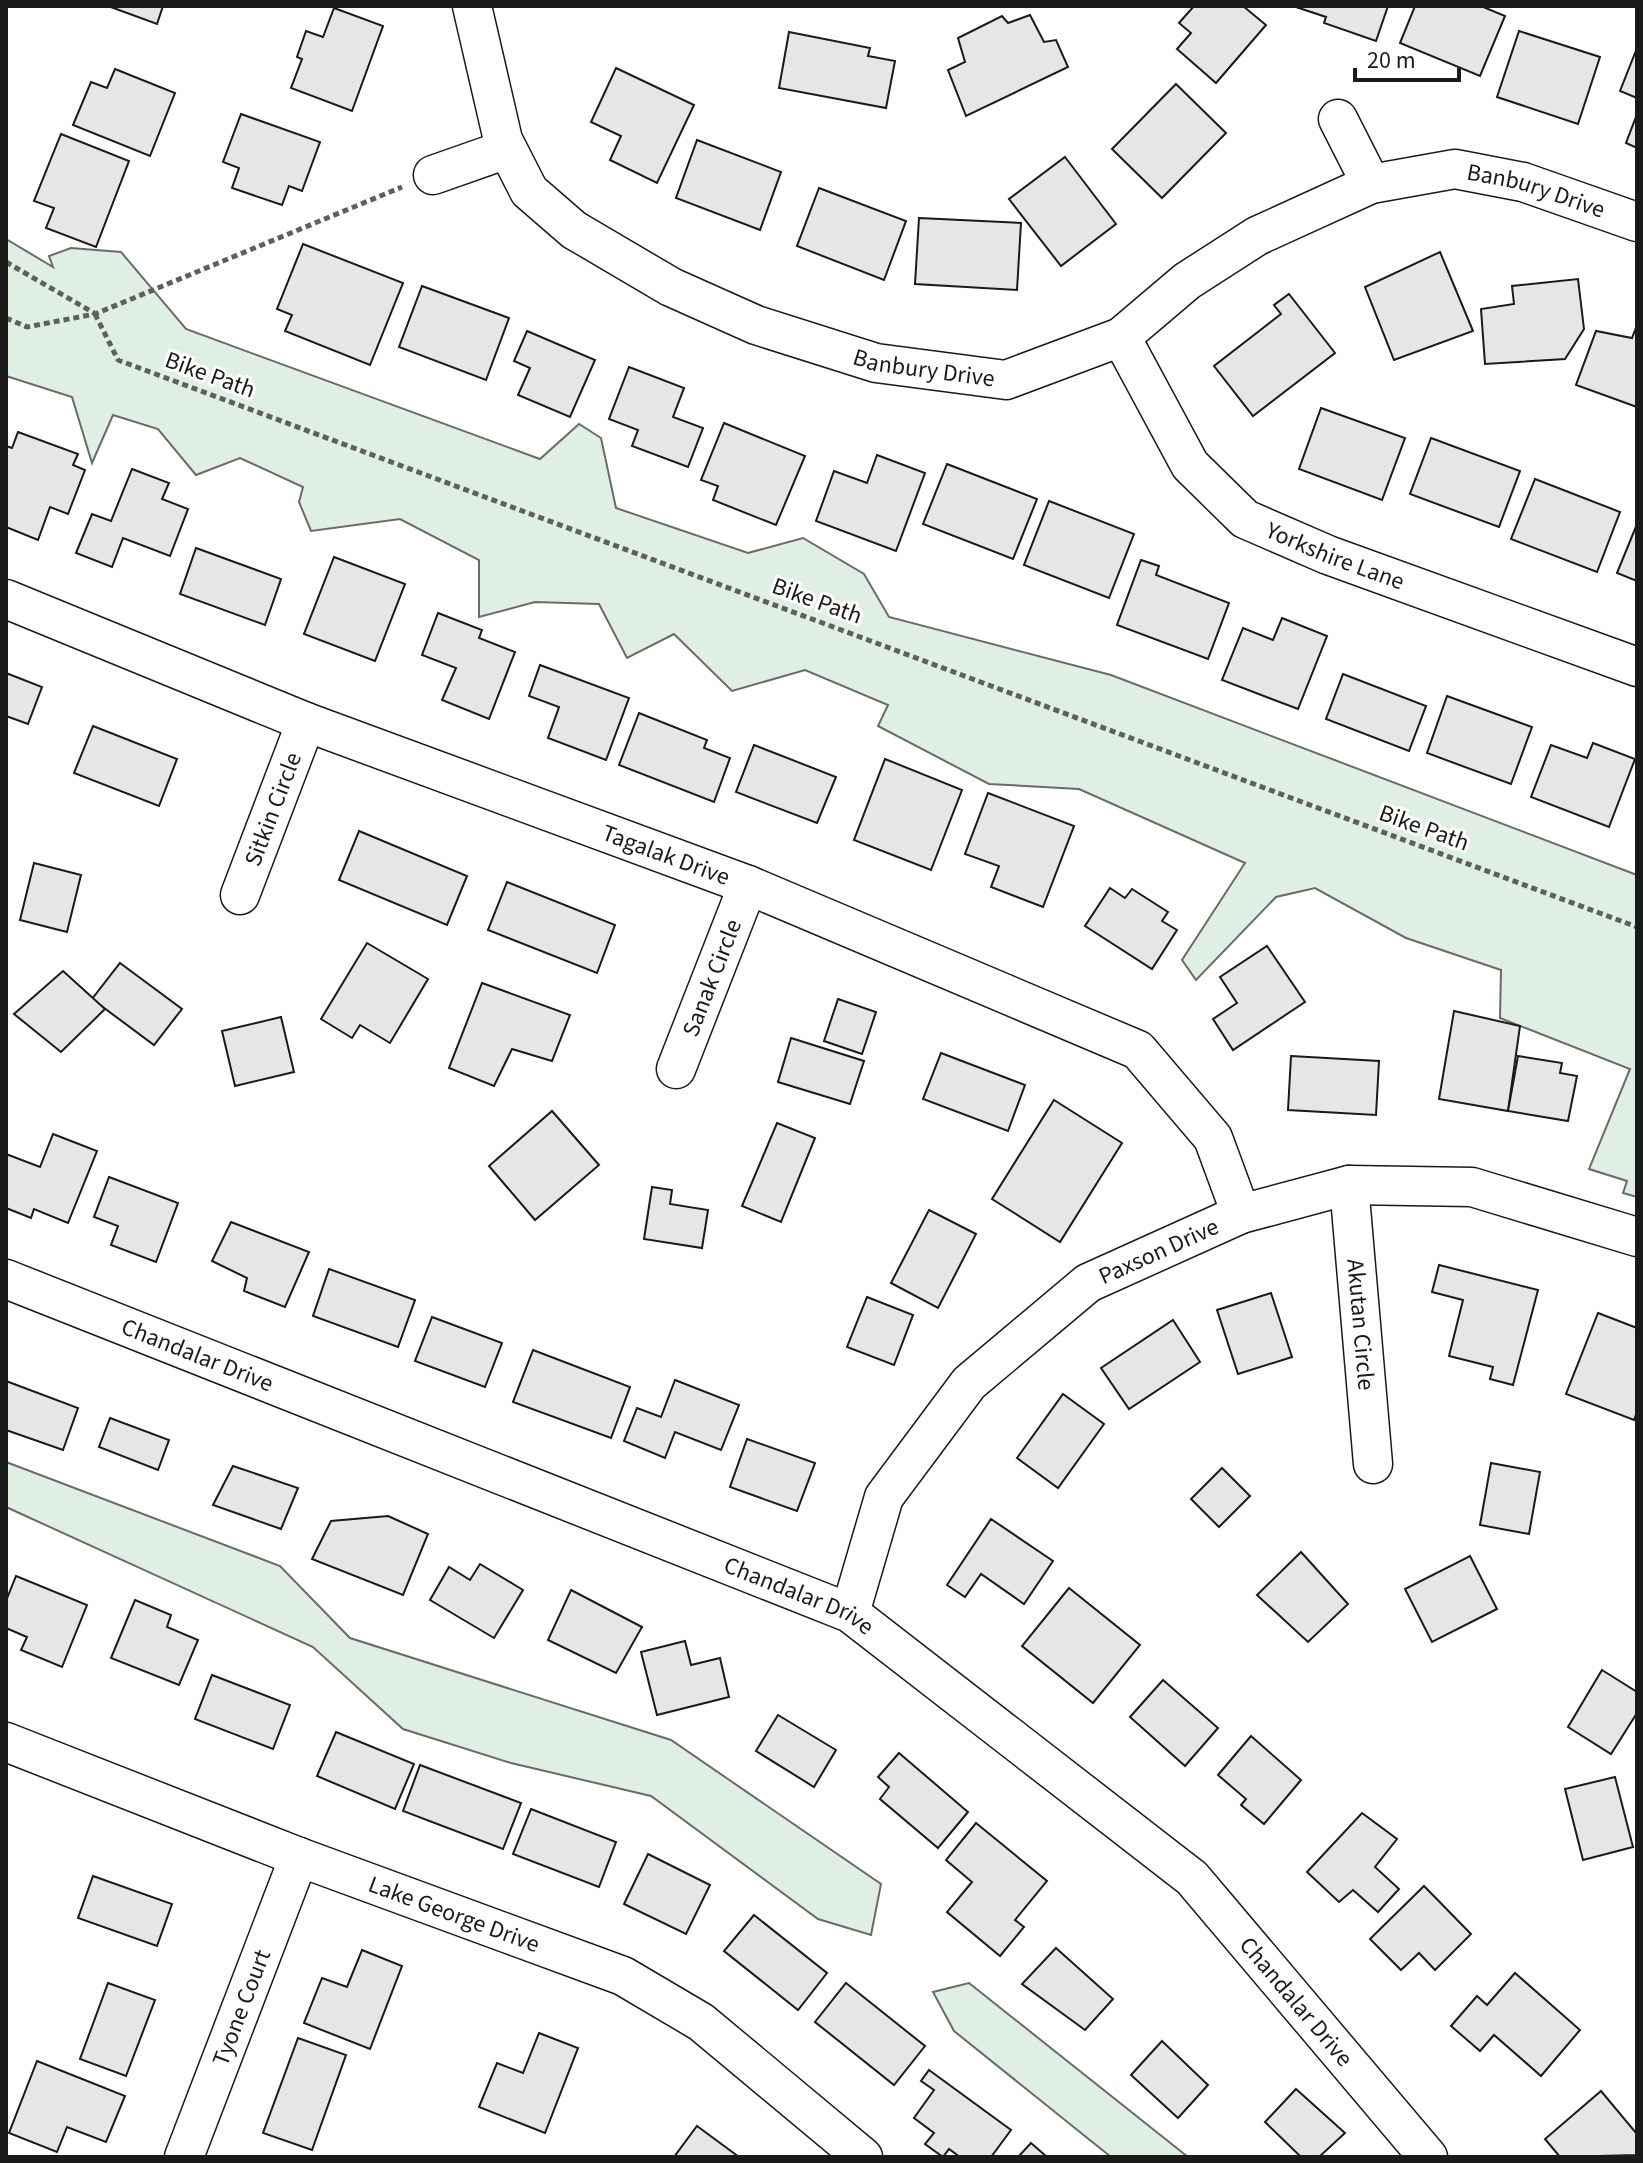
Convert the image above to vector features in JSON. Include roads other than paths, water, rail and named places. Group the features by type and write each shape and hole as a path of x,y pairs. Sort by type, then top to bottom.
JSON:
{"street":[{"name":"Banbury Drive","path":"472,6 507,149 529,191 574,230 671,287 756,325 876,363 1006,380 1121,337 1187,281 1257,236 1371,184 1455,169 1523,182 1637,222"},
{"path":"1338,119 1371,184"},
{"path":"433,175 507,149"},
{"name":"Yorkshire Lane","path":"1121,337 1190,465 1245,519 1328,555 1637,667"},
{"name":"Tagalak Drive","path":"6,599 306,722 748,885 1138,1050 1213,1138 1241,1214"},
{"name":"Sitkin Circle","path":"240,895 306,722"},
{"name":"Sanak Circle","path":"676,1069 748,885"},
{"name":"Paxson Drive","path":"850,1613 884,1497 969,1383 1088,1283 1241,1214 1349,1185 1472,1187 1637,1237"},
{"name":"Akutan Circle","path":"1349,1185 1373,1464"},
{"name":"Chandalar Drive","path":"6,1279 850,1613 1192,1878 1428,2157"},
{"name":"Lake George Drive","path":"6,1742 299,1857 623,1976 701,2022 857,2155"},
{"name":"Tyone Court","path":"184,2157 299,1857"}]}
